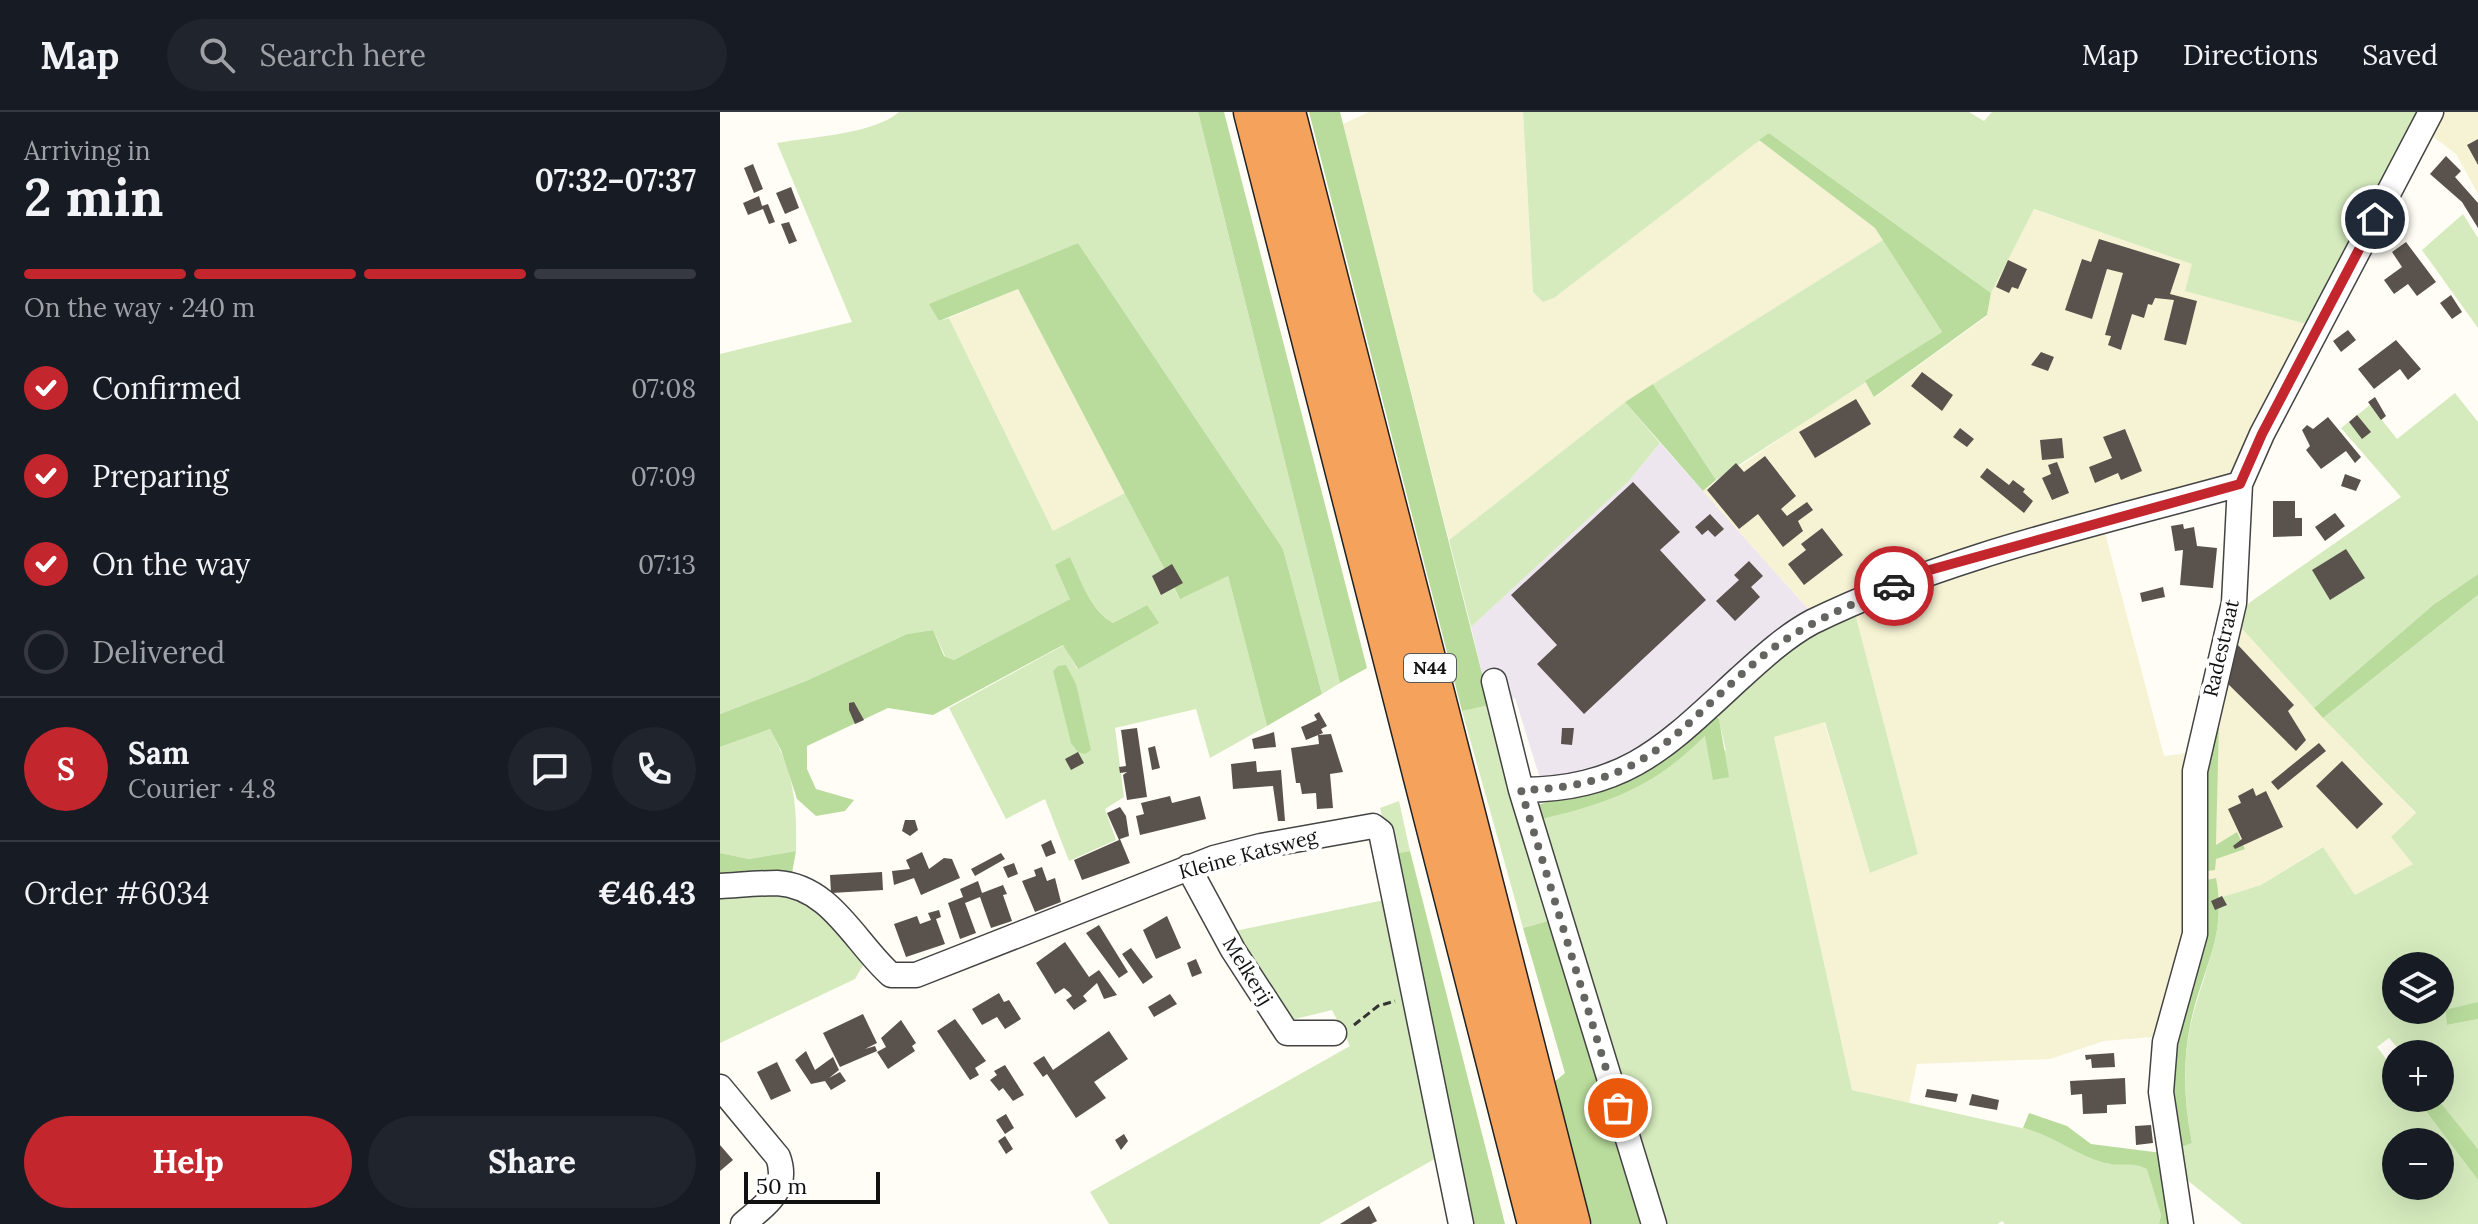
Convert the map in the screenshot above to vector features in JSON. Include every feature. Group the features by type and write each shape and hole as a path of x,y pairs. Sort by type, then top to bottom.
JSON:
{"highway":[{"name":"N44","path":"1252,112 1536,1224"},
{"name":"N44","path":"1287,112 1572,1224"}],"street":[{"name":"Radestraat","path":"2181,1224 2165,1128 2161,1074 2174,1000 2195,934 2195,771 2234,603 2240,484 2262,434 2431,112"},
{"path":"1521,790 1582,785 1625,771 1677,736 1765,655 1809,624 1926,571 2240,484"},
{"path":"1494,681 1521,790 1654,1224"},
{"name":"Kleine Katsweg","path":"720,886 779,883 810,892 836,911 891,975 916,975 1041,929 1188,867 1261,846 1373,826 1381,832 1461,1224"},
{"name":"Melkerij","path":"1188,867 1233,950 1287,1033 1334,1033"},
{"path":"720,1087 778,1157 782,1167 778,1192 743,1224"}],"path":[{"path":"1334,1033 1365,1019 1387,1003 1415,1000"}],"shaded area":[{"path":"1369,112 1523,112 1533,292 1543,302 1554,298 1759,140 1875,228 1883,240 1625,402 1449,540 1343,124"},
{"path":"2443,112 2478,112 2478,194 2456,154 2431,135"},
{"path":"2033,209 2193,264 2186,291 2310,325 2236,467 2227,476 1985,543 1893,573 1811,612 1703,491 1865,381 1875,397 1987,316 1991,293"},
{"path":"1018,289 1125,493 1053,531 949,318"},
{"path":"1660,443 1811,612 1666,735 1592,777 1541,782 1515,698 1490,705 1471,627 1628,482"},
{"path":"2104,529 2164,756 2188,753 2187,915 2178,961 2154,1037 2104,1041 2050,1059 1917,1064 1909,1103 1852,1090 1774,737 1824,721 1870,873 1918,854 1855,613 1877,602"},
{"path":"2237,623 2416,814 2413,864 2355,895 2322,847 2261,885 2219,898 2202,881 2201,872 2216,846 2218,722"}],"green space":[{"path":"899,112 1198,112 1340,683 1322,694 1283,549 1078,243 930,304 939,321 949,318 1053,531 1125,493 1179,598 1228,576 1267,726 1210,758 1196,709 1115,728 1124,797 1105,809 1116,840 1069,861 1045,799 1006,819 949,708 1064,645 1077,669 1147,605 1113,623 1092,602 1070,557 1070,599 954,660 945,656 933,630 907,634 806,681 720,714 720,354 852,322 777,143 858,130"},
{"path":"1198,112 1224,112 1367,668 1340,683"},
{"path":"1309,112 1340,112 1490,705 1462,711"},
{"path":"1523,112 1969,112 1984,121 1992,112 2418,112 2310,325 2185,291 2192,264 2034,209 1991,293 1769,133 1554,298 1543,302 1533,292"},
{"path":"1769,133 1991,293 1987,315 1874,397 1865,381 1942,332 1875,228 1759,140"},
{"path":"2463,214 2478,238 2478,328 2422,250"},
{"path":"1883,240 1942,332 1716,480 1653,384"},
{"path":"1078,243 1283,549 1322,694 1267,726 1228,576 1180,599 1018,289 939,321 929,304"},
{"path":"1653,384 1716,480 1703,491 1625,402"},
{"path":"2455,393 2478,422 2478,574 2433,605 2314,708 2237,623 2249,603 2401,497 2341,428 2370,405 2397,439"},
{"path":"1625,402 1660,443 1628,482 1471,627 1449,540"},
{"path":"1070,557 1087,594 1098,610 1113,623 1147,605 1159,623 1078,669 1063,645 933,715 888,708 807,746 807,769 816,789 854,800 845,811 816,816 797,799 781,750 770,729 720,747 720,714 806,681 907,634 933,630 944,656 954,660 1070,599 1055,565"},
{"path":"2478,574 2478,595 2323,718 2314,708 2433,605"},
{"path":"2478,595 2478,1002 2454,1009 2454,952 2382,952 2382,1024 2447,1025 2478,1019 2478,1149 2448,1112 2454,1112 2454,1040 2389,1038 2382,1040 2377,1047 2382,1054 2382,1112 2427,1112 2439,1128 2382,1128 2382,1200 2454,1200 2454,1148 2478,1180 2478,1224 2242,1224 2187,1180 2175,1150 2192,1143 2185,1065 2192,1019 2214,944 2219,898 2261,885 2323,847 2355,895 2413,864 2391,837 2416,813 2323,718"},
{"path":"1855,613 1918,854 1870,873 1825,722 1774,737 1852,1090 2040,1132 2108,1164 2134,1162 2148,1169 2161,1215 2159,1224 2005,1224 2002,1221 1998,1224 1659,1224 1534,821 1626,790 1667,767 1706,735 1726,751 1717,711 1803,639"},
{"path":"1066,665 1076,684 1091,750 1085,754 1078,752 1071,743 1053,671 1058,666"},
{"path":"1490,705 1551,920 1523,928 1462,711"},
{"path":"1710,711 1719,719 1729,777 1713,780 1705,736 1665,770 1627,792 1584,808 1534,821 1531,807 1616,782"},
{"path":"2209,721 2219,722 2216,845 2237,832 2245,849 2216,859 2215,870 2201,872"},
{"path":"770,729 792,788 796,851 749,859 720,853 720,747"},
{"path":"1399,801 1410,851 1392,854 1380,808"},
{"path":"796,851 792,873 720,878 720,853 749,859"},
{"path":"1410,851 1505,1224 1468,1224 1392,854"},
{"path":"2216,878 2219,899 2216,934 2191,1021 2186,1052 2186,1098 2192,1143 2175,1150 2165,1095 2202,881"},
{"path":"774,892 815,909 864,964 855,979 720,1043 720,895"},
{"path":"1389,899 1440,1156 1319,1224 1109,1224 1090,1192 1350,1046 1332,1010 1291,1020 1235,931"},
{"path":"1551,920 1644,1224 1592,1224 1553,1083 1565,1073 1523,928"},
{"path":"2478,1002 2478,1019 2454,1024 2454,1008"},
{"path":"2427,1112 2448,1112 2478,1149 2478,1180 2454,1148 2454,1128 2439,1128"},
{"path":"2029,1113 2067,1126 2091,1144 2162,1153 2173,1224 2159,1224 2161,1215 2147,1169 2094,1159 2023,1128"}],"building":[{"path":"2478,139 2478,165 2467,145"},
{"path":"2446,156 2461,171 2455,177 2478,203 2478,228 2462,202 2430,174"},
{"path":"753,164 763,189 754,193 744,168"},
{"path":"791,187 799,208 785,214 776,193"},
{"path":"759,196 762,206 768,204 775,222 769,224 763,209 748,215 743,203"},
{"path":"789,222 797,241 789,244 781,224"},
{"path":"2099,239 2180,264 2170,294 2197,301 2186,345 2164,340 2174,300 2155,298 2152,305 2148,304 2144,318 2132,314 2121,350 2108,345 2111,336 2105,335 2123,273 2107,269 2092,319 2065,310 2082,259 2091,262"},
{"path":"2406,242 2436,282 2417,296 2408,284 2394,294 2384,280 2402,267 2392,252"},
{"path":"2008,260 2027,269 2018,289 2012,287 2009,293 1996,287"},
{"path":"2451,295 2462,312 2452,319 2440,303"},
{"path":"2348,330 2356,340 2341,352 2333,341"},
{"path":"2396,340 2421,369 2408,380 2400,369 2374,389 2358,369"},
{"path":"2041,352 2054,357 2048,371 2031,365"},
{"path":"1922,372 1953,395 1942,411 1911,386"},
{"path":"2375,397 2386,416 2381,420 2368,402"},
{"path":"1856,399 1871,424 1815,458 1799,432"},
{"path":"2357,415 2371,432 2362,439 2349,422"},
{"path":"2328,417 2361,457 2355,463 2346,451 2321,469 2306,450 2310,446 2302,430 2307,425 2313,429"},
{"path":"1960,428 1974,439 1967,447 1953,437"},
{"path":"2125,429 2142,471 2121,480 2118,473 2095,483 2089,467 2112,458 2103,437"},
{"path":"2062,438 2064,458 2042,460 2040,440"},
{"path":"1765,456 1796,496 1781,509 1787,516 1807,502 1813,510 1798,521 1803,531 1783,547 1758,514 1739,529 1707,490 1736,463 1744,472"},
{"path":"2057,462 2069,493 2052,500 2042,478 2051,474 2048,465"},
{"path":"1987,468 2009,485 2013,480 2025,489 2023,492 2033,501 2024,513 1980,477"},
{"path":"2345,474 2361,480 2356,491 2341,486"},
{"path":"1633,482 1680,532 1660,550 1706,600 1584,714 1537,664 1557,645 1511,595"},
{"path":"2273,501 2295,501 2295,518 2302,518 2302,536 2273,537"},
{"path":"2335,513 2345,526 2325,541 2315,527"},
{"path":"1710,514 1724,529 1715,537 1708,530 1702,535 1695,527"},
{"path":"2183,524 2184,529 2194,527 2197,546 2217,548 2213,588 2180,585 2183,550 2175,551 2171,526"},
{"path":"1822,528 1843,555 1804,585 1788,564 1806,550 1801,544"},
{"path":"2346,549 2365,578 2330,600 2312,570"},
{"path":"1749,561 1763,576 1751,587 1760,597 1735,621 1716,601 1739,580 1734,575"},
{"path":"1172,564 1183,583 1161,595 1152,576"},
{"path":"2163,587 2165,597 2142,602 2140,593"},
{"path":"2238,645 2294,705 2288,711 2306,740 2296,751 2222,678 2228,654"},
{"path":"854,702 864,720 855,724 849,710 849,703"},
{"path":"1319,712 1327,726 1321,729 1323,733 1306,740 1301,727 1317,720 1314,715"},
{"path":"1137,728 1147,797 1127,800 1123,775 1127,772 1120,773 1119,767 1126,766 1121,730"},
{"path":"1562,728 1574,728 1572,745 1561,744"},
{"path":"1274,732 1276,747 1254,749 1252,739"},
{"path":"1331,734 1343,772 1330,774 1333,808 1317,809 1316,793 1302,794 1300,783 1296,783 1291,748 1319,744 1318,735"},
{"path":"2319,743 2326,751 2278,790 2271,782"},
{"path":"1155,746 1160,768 1152,770 1148,748"},
{"path":"1078,752 1084,763 1071,770 1065,759"},
{"path":"1256,761 1257,772 1281,770 1285,821 1278,821 1273,786 1233,789 1231,764"},
{"path":"2342,761 2383,804 2357,829 2316,786"},
{"path":"2253,788 2256,796 2266,791 2283,827 2235,849 2233,846 2242,839 2228,809 2241,803 2238,796"},
{"path":"1170,796 1172,803 1200,796 1206,819 1140,835 1136,816 1144,814 1141,803"},
{"path":"1120,807 1126,816 1129,836 1120,839 1130,863 1082,880 1074,860 1119,840 1107,813"},
{"path":"905,820 915,820 918,830 910,836 902,831"},
{"path":"1051,840 1056,853 1046,857 1041,845"},
{"path":"922,852 929,869 944,858 952,859 960,878 921,895 914,878 894,885 892,871 910,869 906,860"},
{"path":"1001,853 1005,859 975,876 971,869"},
{"path":"1014,863 1018,874 1008,878 1003,867"},
{"path":"1042,867 1047,881 1055,878 1061,902 1035,912 1022,881 1036,876 1034,870"},
{"path":"882,872 883,890 831,893 830,875"},
{"path":"978,881 982,893 1003,885 1007,894 1003,895 1012,921 991,928 980,897 965,903 976,933 960,939 948,903 963,897 960,889"},
{"path":"2222,896 2227,905 2215,910 2211,901"},
{"path":"939,910 941,917 936,919 945,944 906,957 894,924 917,916 920,924 931,920 928,913"},
{"path":"1167,916 1181,948 1156,959 1143,930"},
{"path":"1099,925 1128,972 1119,978 1086,933"},
{"path":"1065,942 1089,977 1099,970 1117,995 1104,999 1097,983 1083,996 1087,1001 1074,1010 1066,1000 1072,996 1069,992 1064,988 1055,994 1036,963"},
{"path":"1131,948 1153,977 1143,984 1122,954"},
{"path":"1196,959 1202,973 1192,977 1187,963"},
{"path":"999,993 1004,1002 1009,1000 1021,1019 1005,1029 997,1017 982,1025 972,1009"},
{"path":"1170,994 1177,1004 1154,1017 1148,1007"},
{"path":"863,1014 877,1043 865,1049 875,1046 877,1051 840,1067 823,1033"},
{"path":"955,1019 986,1061 975,1068 979,1075 970,1080 937,1031"},
{"path":"901,1020 916,1043 912,1046 915,1051 888,1069 877,1052 886,1047 881,1038"},
{"path":"1109,1031 1128,1059 1094,1082 1106,1098 1076,1118 1047,1074 1043,1077 1033,1063 1044,1056 1053,1070"},
{"path":"806,1051 815,1070 833,1057 839,1070 829,1078 840,1072 846,1081 831,1090 825,1081 811,1084 795,1060"},
{"path":"2114,1053 2115,1067 2092,1068 2091,1059 2086,1060 2085,1055"},
{"path":"777,1062 791,1091 771,1100 757,1072"},
{"path":"1005,1065 1024,1095 1013,1101 1003,1088 999,1091 990,1080 997,1075 994,1071"},
{"path":"2125,1078 2126,1104 2107,1105 2107,1113 2083,1114 2082,1094 2071,1095 2070,1081"},
{"path":"1927,1089 1958,1094 1956,1102 1925,1097"},
{"path":"1972,1094 1999,1100 1997,1110 1969,1105"},
{"path":"1006,1114 1014,1128 1005,1134 996,1120"},
{"path":"2151,1125 2153,1143 2136,1145 2135,1126"},
{"path":"1124,1134 1128,1141 1121,1150 1115,1140"},
{"path":"1005,1136 1013,1149 1006,1154 998,1141"},
{"path":"720,1145 733,1160 720,1171"},
{"path":"1369,1206 1377,1221 1371,1224 1340,1224"}],"way so far":[{"path":"1618,1108 1521,790 1559,790 1594,783 1625,771 1677,736 1765,655 1809,624 1894,586"}],"route":[{"path":"1894,586 1926,571 2240,484 2262,434 2375,219"}]}
